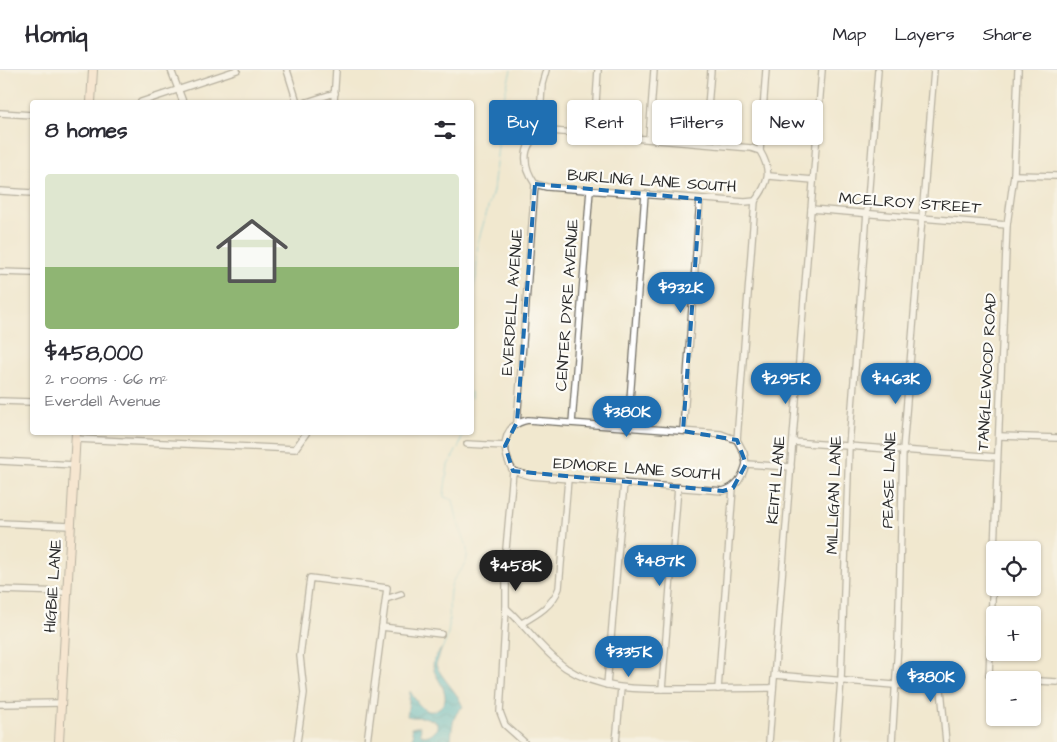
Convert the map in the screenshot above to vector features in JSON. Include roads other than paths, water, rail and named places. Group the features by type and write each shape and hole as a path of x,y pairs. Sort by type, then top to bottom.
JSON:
{"main road":[{"path":"91,100 93,70"},
{"name":"HIGBIE LANE","path":"59,742 76,436"}],"street":[{"path":"171,70 182,100"},
{"path":"147,100 236,70"},
{"path":"287,70 296,100"},
{"path":"334,100 336,70"},
{"path":"543,100 546,70"},
{"path":"596,100 598,70"},
{"path":"649,138 654,70"},
{"path":"709,100 711,70"},
{"path":"766,70 760,151 766,162 769,176 813,180"},
{"name":"KEITH LANE","path":"770,742 822,70"},
{"name":"MILLIGAN LANE","path":"836,742 841,680 849,446 878,70"},
{"name":"PEASE LANE","path":"892,742 896,685 903,450 934,70"},
{"name":"TANGLEWOOD ROAD","path":"990,671 992,661 990,634 1007,224 1014,175 1018,70"},
{"path":"313,100 335,94"},
{"path":"0,113 30,115"},
{"path":"642,137 652,138"},
{"path":"530,145 524,156 525,164 534,184"},
{"path":"723,145 751,148 760,151"},
{"path":"1014,175 1057,176"},
{"name":"BURLING LANE SOUTH","path":"534,184 547,187 700,199 755,201 767,185 769,176"},
{"name":"EVERDELL AVENUE","path":"518,422 534,184"},
{"name":"CENTER DYRE AVENUE","path":"572,423 590,190"},
{"path":"0,191 30,193"},
{"path":"628,428 645,194"},
{"path":"683,431 700,199"},
{"path":"755,201 737,440 744,453 746,464 791,467"},
{"name":"MCELROY STREET","path":"811,209 1007,224"},
{"path":"0,272 30,273"},
{"path":"0,401 30,402"},
{"path":"524,742 506,725 500,712 506,608 506,549 512,471 507,462 505,446 507,436 518,422 528,420 721,434 737,440"},
{"path":"76,436 295,449 305,435"},
{"path":"999,436 1057,438"},
{"path":"793,442 997,457"},
{"path":"467,444 505,446"},
{"path":"0,462 75,465"},
{"name":"EDMORE LANE SOUTH","path":"512,471 522,474 568,479 723,491 733,488 742,477 746,464"},
{"path":"522,622 546,607 555,598 559,588 568,479"},
{"path":"607,685 624,483"},
{"path":"662,689 678,487"},
{"path":"718,689 733,488"},
{"path":"0,524 70,526"},
{"path":"296,742 304,693 300,656 310,578 387,588 367,742"},
{"path":"0,590 66,592"},
{"path":"386,599 400,594"},
{"path":"506,608 522,622 544,650 557,661 580,676 607,685 621,688 662,689 773,688"},
{"path":"382,627 441,634"},
{"path":"775,676 941,688 941,706 946,742"},
{"path":"1041,681 1057,682"},
{"path":"616,742 621,688"},
{"path":"0,704 60,703"}],"water":[{"path":"442,648 436,665 463,707 455,718 451,742 410,742 413,736 411,728 420,726 420,733 424,736 432,734 437,729 437,723 432,720 425,717 407,716 410,691 426,710 434,711 445,700 443,689 433,666 437,654"}],"waterway":[{"path":"474,285 478,242 493,191 503,101 511,70"},
{"path":"441,650 448,635 451,586 465,565 467,556 466,544 458,523 453,500 444,497 448,465 460,444 462,435"}]}
